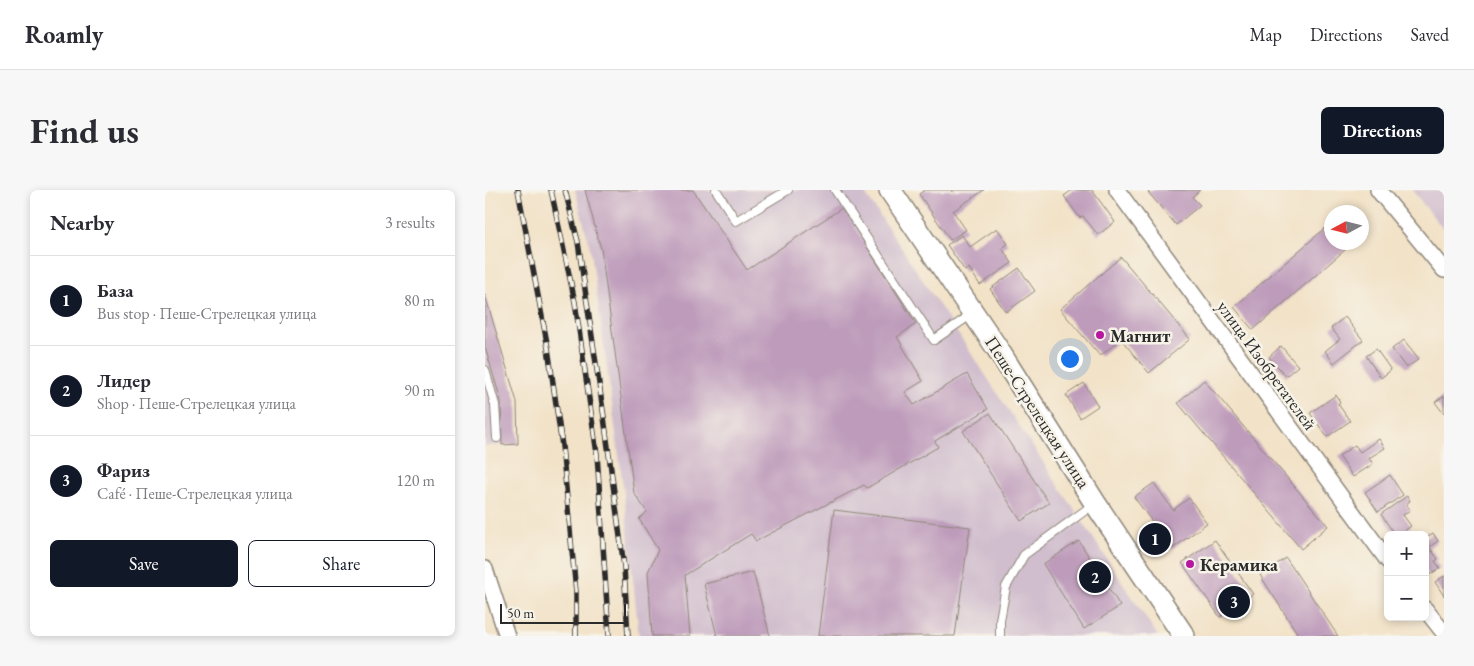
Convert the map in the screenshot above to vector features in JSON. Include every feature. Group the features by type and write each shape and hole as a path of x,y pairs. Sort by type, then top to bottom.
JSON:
{"street":[{"name":"Пеше-Стрелецкая улица","path":"890,190 973,313 1095,503 1184,636"},
{"name":"улица Изобретателей","path":"1117,190 1384,556"},
{"path":"1378,190 1444,270"},
{"path":"485,569 507,636"},
{"path":"1429,614 1444,633"}],"lane":[{"path":"715,190 736,221 788,190"},
{"path":"835,190 934,340 973,313"},
{"path":"485,370 495,405 497,438"},
{"path":"1000,636 1000,620 1006,587 1024,556 1095,503"}],"shaded area":[{"path":"575,190 863,190 1158,636 639,636 623,485 591,251"},
{"path":"1412,190 1444,190 1444,230"},
{"path":"485,294 517,402 518,444 485,446"}],"building":[{"path":"585,190 693,190 747,270 842,208 916,324 897,337 923,381 905,392 914,405 967,374 988,409 935,441 938,447 867,488 864,485 756,541 751,534 685,575 690,636 652,636 648,572 658,550 639,519 647,512 634,493 601,249"},
{"path":"925,190 951,190 952,192 955,190 984,190 953,211 966,230 950,240 919,194"},
{"path":"1072,190 1092,190 1115,222 1098,235 1083,216 1080,218 1064,196"},
{"path":"1150,190 1200,190 1192,197 1200,205 1176,225 1148,192"},
{"path":"997,228 1008,244 1002,248 1012,263 980,285 969,268 965,271 947,245 962,235 970,247"},
{"path":"1324,229 1324,250 1345,250 1253,330 1234,307"},
{"path":"1121,257 1190,339 1149,373 1121,339 1100,356 1060,309"},
{"path":"1019,268 1035,291 1006,312 990,289"},
{"path":"485,295 517,402 518,444 502,445 501,401 485,347"},
{"path":"1345,317 1363,340 1334,363 1325,351 1340,339 1331,328"},
{"path":"1404,340 1419,359 1406,368 1392,349"},
{"path":"1281,346 1298,366 1286,376 1269,357"},
{"path":"1376,349 1391,370 1381,378 1366,356"},
{"path":"1204,380 1328,526 1301,549 1178,403"},
{"path":"1084,383 1098,406 1080,418 1066,395"},
{"path":"1336,395 1340,402 1338,404 1350,421 1327,437 1310,413"},
{"path":"1444,396 1444,414 1435,402"},
{"path":"990,413 1049,503 1021,521 963,431"},
{"path":"1379,439 1385,448 1369,458 1373,464 1353,477 1339,456 1355,445 1360,452"},
{"path":"1390,475 1403,495 1378,512 1365,492"},
{"path":"1154,483 1173,510 1189,498 1207,523 1172,549 1134,497"},
{"path":"1407,496 1410,501 1406,504 1410,510 1403,515 1411,526 1404,531 1392,531 1381,514"},
{"path":"834,510 970,527 955,636 818,636"},
{"path":"1433,533 1438,541 1429,547 1429,536"},
{"path":"1215,540 1253,594 1220,617 1182,563"},
{"path":"1079,541 1120,606 1084,629 1043,564"},
{"path":"1429,547 1438,559 1435,561 1440,568 1429,575"},
{"path":"1286,558 1338,636 1299,636 1260,575"},
{"path":"753,572 770,636 717,636 704,584"},
{"path":"1444,576 1444,596 1435,582"}],"railway":[{"path":"518,190 548,348 562,446 576,592 576,636"},
{"path":"551,190 575,302 597,454 609,636"},
{"path":"565,190 578,242 604,417 624,567 628,636"}],"place":[{"name":"Магнит","path":"1100,335"},
{"name":"База","path":"1155,539"},
{"name":"Керамика","path":"1190,564"},
{"name":"Лидер","path":"1095,577"},
{"name":"Фариз","path":"1234,602"}]}
